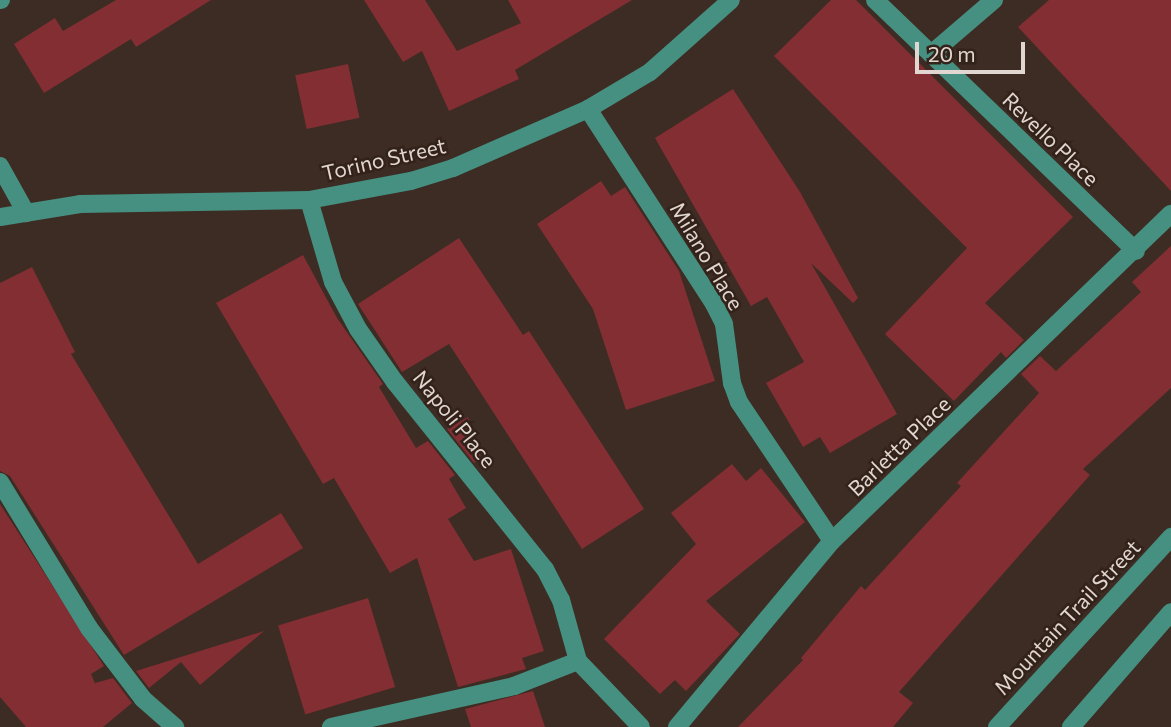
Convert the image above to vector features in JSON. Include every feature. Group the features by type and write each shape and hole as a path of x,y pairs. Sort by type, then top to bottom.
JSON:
{"street":[{"name":"Torino Street","path":"0,218 80,204 309,200 453,168 588,109 650,72 731,0"},
{"name":"Revello Place","path":"875,0 1136,251"},
{"path":"931,54 994,0"},
{"name":"Milano Place","path":"588,109 714,304 724,324 732,383 739,402 832,541"},
{"path":"0,166 26,212"},
{"name":"Napoli Place","path":"309,200 333,282 358,329 395,382 545,569 561,600 578,661"},
{"name":"Barletta Place","path":"677,727 832,541 1136,251 1171,214"},
{"path":"0,482 89,628 143,699 175,727"},
{"name":"Mountain Trail Street","path":"997,727 1171,537"},
{"path":"1071,727 1171,612"},
{"path":"331,727 514,686 578,661 641,727"}],"building":[{"path":"116,0 211,0 136,47 131,39 44,93 14,44 55,18 63,31"},
{"path":"364,0 425,0 457,51 521,23 508,0 632,0 515,70 519,79 449,111 422,51 403,62"},
{"path":"831,0 856,0 1073,217 985,303 1024,340 1006,358 1001,352 954,401 885,334 967,248 774,56"},
{"path":"1049,0 1171,0 1171,191 1018,27"},
{"path":"348,64 359,118 307,129 295,75"},
{"path":"733,89 800,192 858,298 853,303 811,263 897,414 830,453 820,437 803,447 766,383 804,362 767,297 751,306 655,138"},
{"path":"601,181 611,196 625,187 679,271 715,381 626,410 593,309 537,224"},
{"path":"459,238 523,335 529,331 644,509 582,549 449,344 402,372 358,304"},
{"path":"1171,246 1171,388 1083,469 1090,475 899,692 913,703 893,727 738,727 803,660 801,658 861,586 865,590 961,486 957,483 1039,393 1021,374 1040,356 1056,371 1141,292 1132,282"},
{"path":"303,255 337,318 383,384 379,387 416,448 428,441 455,475 449,479 466,508 448,519 474,561 511,549 544,651 522,658 526,669 458,687 417,558 390,573 334,478 323,484 216,303"},
{"path":"32,267 75,352 71,354 198,564 281,513 303,548 124,655 10,476 0,471 0,283"},
{"path":"468,417 481,458 474,463 447,429"},
{"path":"732,464 746,481 761,468 805,522 706,601 740,634 686,691 675,680 660,694 604,639 696,544 671,513"},
{"path":"0,504 104,666 91,674 95,683 113,678 132,703 103,727 26,727 0,697"},
{"path":"368,598 395,687 305,714 278,625"},
{"path":"264,631 200,685 181,662 149,688 136,671"},
{"path":"533,691 545,727 471,727 465,709"}]}
